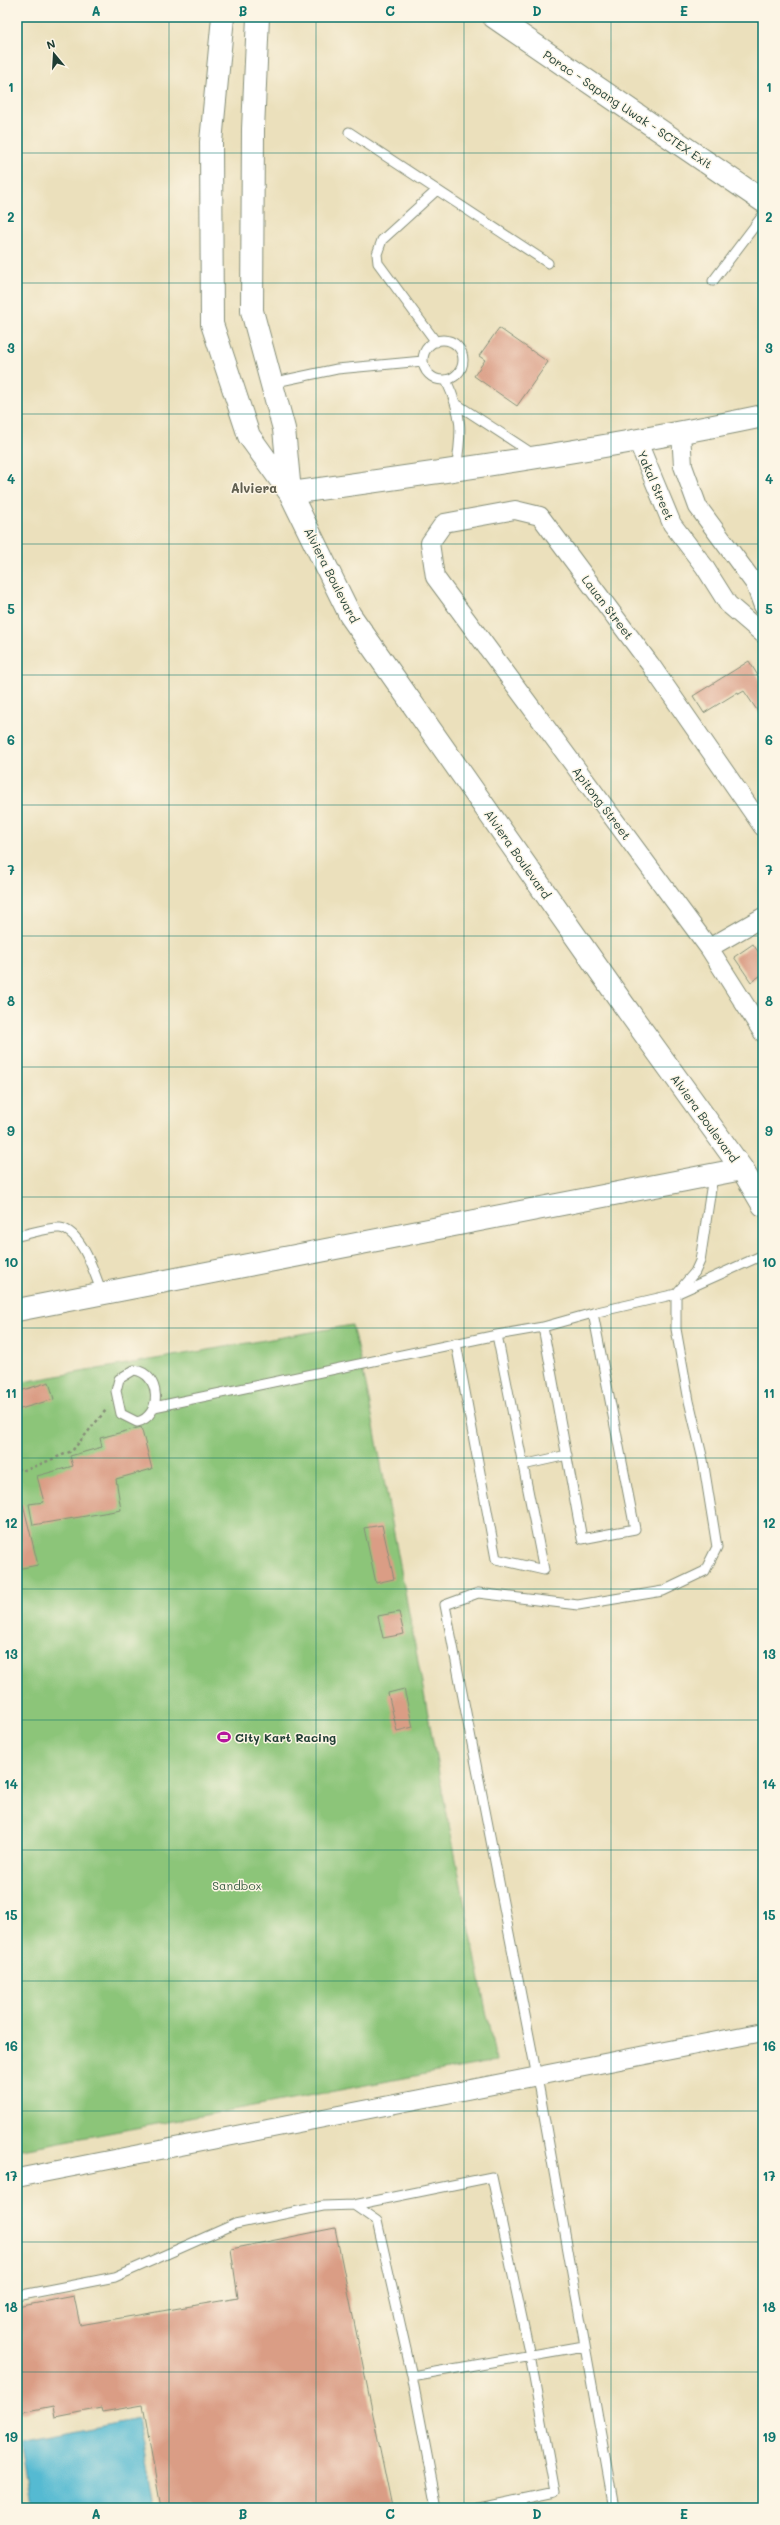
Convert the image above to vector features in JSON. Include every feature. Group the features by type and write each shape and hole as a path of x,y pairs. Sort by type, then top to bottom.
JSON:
{"street":[{"path":"223,17 211,142 212,324 249,436 290,493"},
{"path":"258,17 253,129 252,311 284,430 290,493"},
{"name":"Porac - Sapang Uwak - SCTEX Exit","path":"494,17 763,200"},
{"path":"290,493 540,458 638,442 763,416"},
{"path":"682,433 683,466 698,507 755,584 763,606"},
{"name":"Yakal Street","path":"638,442 672,524 704,566 728,604 763,634"},
{"name":"Alviera Boulevard","path":"290,493 350,614 623,1004 742,1169 763,1205"},
{"name":"Lauan Street","path":"435,577 430,543 444,523 515,510 540,516 650,664 763,827"},
{"path":"704,566 728,548"},
{"name":"Apitong Street","path":"435,577 709,948 763,1034"},
{"path":"709,948 763,917"},
{"path":"17,1310 713,1176 742,1169"},
{"path":"17,2178 763,2032"}],"lane":[{"path":"349,132 548,263"},
{"path":"436,342 382,269 377,254 382,240 437,190"},
{"path":"713,281 763,215"},
{"path":"444,340 452,342 462,355 460,371 454,377 446,380 438,380 430,376 425,369 423,361 424,353 436,342 444,340"},
{"path":"271,383 337,369 423,361"},
{"path":"446,380 458,405 462,433 456,470"},
{"path":"458,405 540,458"},
{"path":"614,2508 537,2077 445,1605 478,1593 578,1605 663,1591 705,1571 717,1547 703,1460 689,1401 676,1329 676,1294 695,1272 700,1261 713,1176"},
{"path":"17,1236 60,1228 73,1234 81,1245 103,1294"},
{"path":"154,1407 456,1343 542,1327 593,1313 676,1294 763,1255"},
{"path":"542,1327 582,1539 635,1529 593,1313"},
{"path":"456,1343 496,1559 544,1570 496,1335"},
{"path":"140,1371 145,1373 153,1382 154,1407 152,1413 143,1420 131,1421 121,1414 117,1396 119,1379 128,1372 140,1371"},
{"path":"523,1465 567,1455"},
{"path":"17,2296 115,2277 235,2224 324,2206 354,2205 492,2177 530,2356 555,2492 480,2508"},
{"path":"354,2205 376,2221 412,2376 437,2508"},
{"path":"412,2376 466,2365 530,2356 584,2346"}],"path":[{"path":"17,1469 26,1470 72,1451 117,1396"}],"green space":[{"name":"Sandbox","path":"352,1325 367,1389 441,1784 496,2061 17,2150 17,1383"}],"water":[{"path":"138,2419 155,2508 32,2508 20,2442"}],"building":[{"path":"499,328 548,362 517,406 474,376 485,360 479,356"},
{"path":"749,661 763,684 763,719 744,691 739,694 738,692 704,713 693,696"},
{"path":"753,944 763,959 763,974 751,982 734,957"},
{"path":"49,1382 54,1399 17,1410 17,1392"},
{"path":"141,1427 152,1469 116,1479 121,1510 33,1525 29,1504 44,1502 37,1476 73,1466 70,1456 102,1447 100,1438"},
{"path":"23,1504 38,1565 17,1569 17,1505"},
{"path":"382,1525 394,1579 376,1583 364,1528"},
{"path":"399,1612 404,1634 383,1638 378,1616"},
{"path":"404,1689 413,1727 397,1731 388,1693"},
{"path":"335,2228 392,2508 161,2508 143,2405 102,2412 101,2408 55,2417 53,2406 17,2413 17,2307 74,2296 80,2325 238,2298 231,2249"}],"place":[{"name":"City Kart Racing","path":"224,1737"}],"district":[{"name":"Alviera","path":"254,487"}]}
